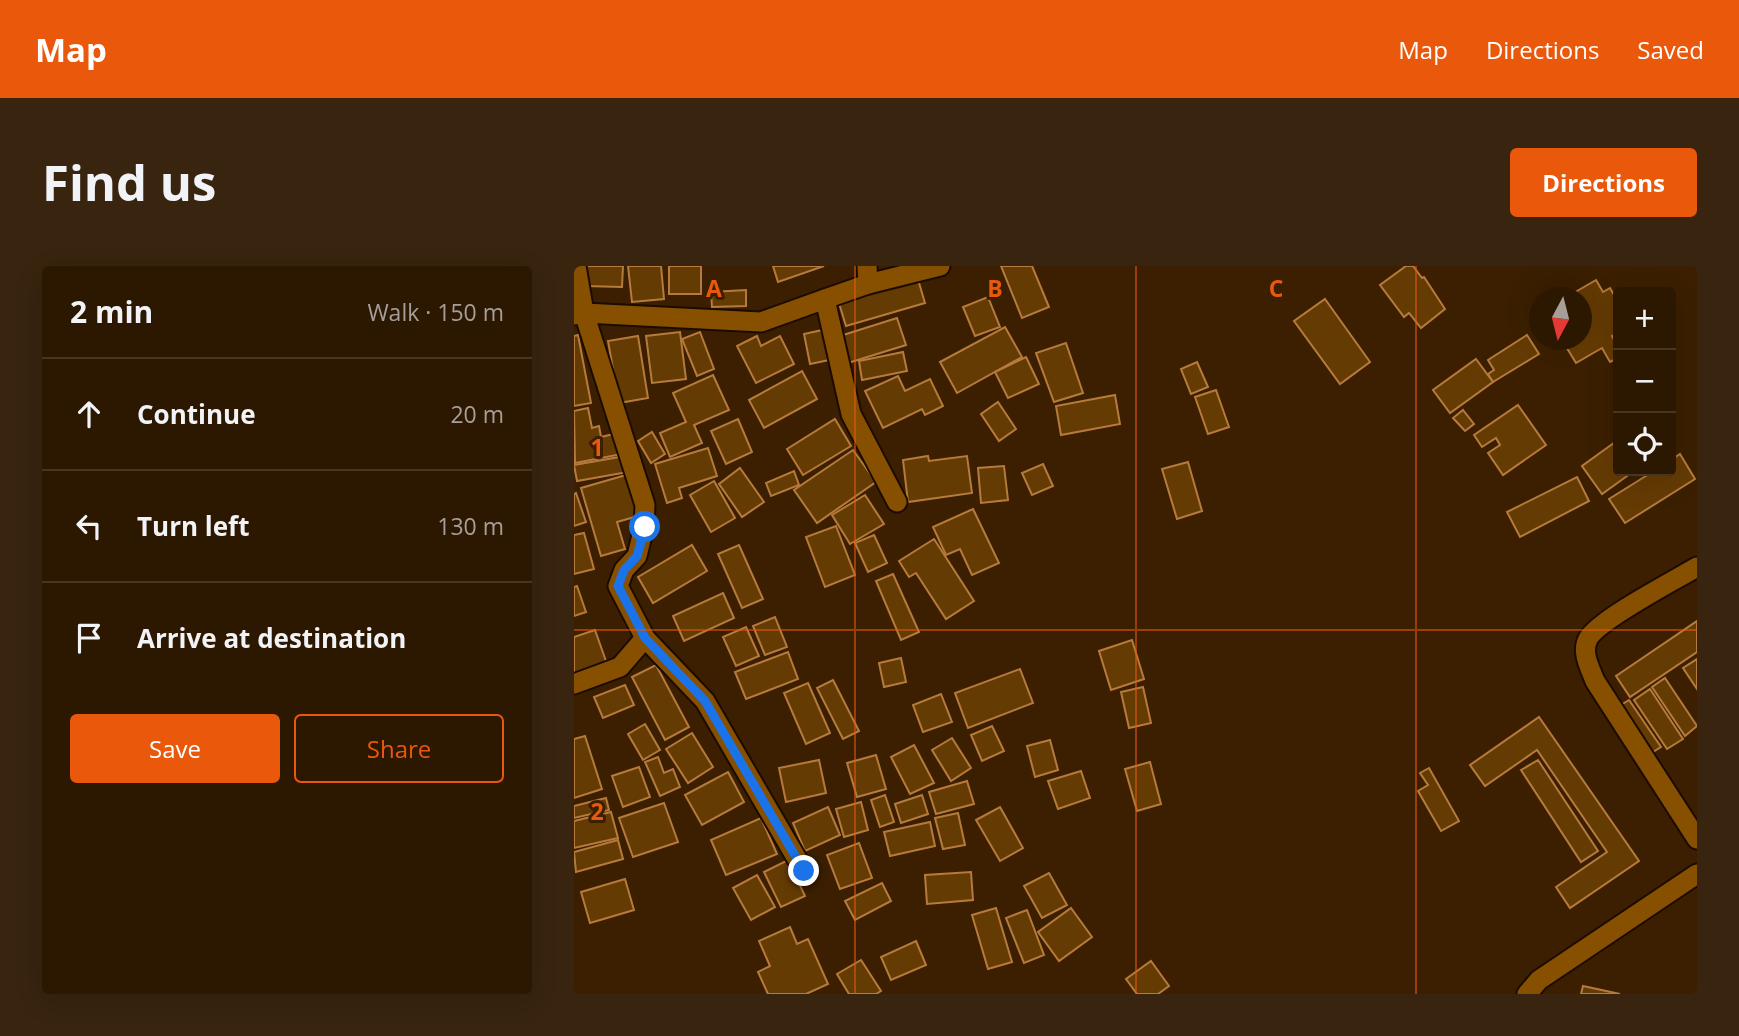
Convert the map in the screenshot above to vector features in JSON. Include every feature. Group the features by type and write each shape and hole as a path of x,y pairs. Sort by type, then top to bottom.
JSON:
{"street":[{"path":"576,266 579,314 645,505 645,527 637,556 624,570 618,586 645,638 705,701 804,871"},
{"path":"579,314 761,322 825,299 867,275 940,266"},
{"path":"825,299 851,414 897,502"},
{"path":"1697,567 1600,625 1587,640 1585,654 1595,681 1697,839"},
{"path":"574,684 620,667 645,638"},
{"path":"1527,994 1539,980 1697,874"}],"building":[{"path":"585,266 623,266 622,287 585,286"},
{"path":"628,266 661,266 664,299 632,302"},
{"path":"669,266 701,266 701,294 669,294"},
{"path":"773,266 824,266 778,282"},
{"path":"1001,266 1032,266 1049,307 1022,318"},
{"path":"1406,266 1413,266 1422,278 1424,277 1445,309 1421,328 1409,313 1404,317 1380,285"},
{"path":"917,276 925,303 846,326 838,300"},
{"path":"1596,280 1603,292 1610,288 1613,293 1613,360 1610,362 1602,348 1576,363 1568,350 1592,350 1592,287 1584,287"},
{"path":"746,290 746,306 712,307 711,292"},
{"path":"988,297 1000,327 975,336 963,307"},
{"path":"1325,299 1370,362 1340,384 1294,321"},
{"path":"897,318 906,345 848,363 840,336"},
{"path":"1005,327 1022,357 957,393 940,362"},
{"path":"827,329 834,359 810,364 804,334"},
{"path":"680,332 686,379 652,383 646,336"},
{"path":"700,332 714,369 697,376 682,339"},
{"path":"578,335 591,403 574,406 574,336"},
{"path":"1527,335 1529,350 1536,350 1539,354 1493,382 1488,374 1494,370 1488,360"},
{"path":"638,336 648,398 619,403 608,341"},
{"path":"757,336 761,346 780,336 794,364 756,383 737,346"},
{"path":"1066,343 1083,393 1054,402 1036,353"},
{"path":"903,352 907,371 862,380 859,361"},
{"path":"1026,357 1039,384 1008,398 995,372"},
{"path":"1476,359 1493,382 1450,413 1433,390"},
{"path":"1197,362 1208,387 1191,394 1181,369"},
{"path":"802,371 817,399 764,428 749,400"},
{"path":"713,375 729,410 694,425 702,443 670,457 660,433 686,422 673,393"},
{"path":"898,376 905,391 930,379 943,406 925,415 922,409 883,428 865,391"},
{"path":"1216,390 1229,427 1208,434 1195,397"},
{"path":"1115,395 1120,424 1061,435 1056,406"},
{"path":"998,402 1016,429 999,441 981,414"},
{"path":"1518,405 1546,445 1503,475 1488,453 1500,445 1496,438 1482,447 1474,435"},
{"path":"588,408 592,428 599,426 601,437 618,433 622,454 575,463 574,411"},
{"path":"1463,410 1474,424 1465,431 1453,418"},
{"path":"738,419 752,452 726,464 711,431"},
{"path":"835,419 851,446 803,475 787,449"},
{"path":"652,432 665,454 651,463 638,441"},
{"path":"1613,444 1613,476 1627,476 1602,494 1582,466"},
{"path":"708,448 717,476 679,488 682,498 667,503 655,464"},
{"path":"853,450 876,482 817,523 794,490"},
{"path":"1680,454 1695,479 1625,523 1609,499 1646,476 1676,476 1676,457"},
{"path":"625,456 628,472 577,481 574,465"},
{"path":"928,456 929,461 967,456 972,493 908,502 903,460"},
{"path":"1188,462 1202,511 1177,519 1162,469"},
{"path":"1043,464 1053,486 1032,495 1022,473"},
{"path":"1004,466 1008,500 981,503 978,468"},
{"path":"740,468 764,502 742,517 719,484"},
{"path":"794,471 799,485 771,496 766,483"},
{"path":"626,475 638,516 617,522 625,549 601,556 581,488"},
{"path":"1577,477 1589,501 1520,537 1507,512"},
{"path":"714,481 735,518 711,532 690,495"},
{"path":"576,493 586,522 574,526 574,494"},
{"path":"865,495 884,524 850,544 832,515"},
{"path":"973,509 999,563 972,575 960,549 946,555 933,527"},
{"path":"836,526 855,575 825,587 806,537"},
{"path":"584,533 594,569 574,574 574,535"},
{"path":"874,535 887,563 868,572 855,543"},
{"path":"934,539 974,601 946,619 916,573 909,577 899,561"},
{"path":"692,545 707,571 653,603 638,577"},
{"path":"739,545 763,599 742,608 718,554"},
{"path":"893,574 919,632 901,640 876,581"},
{"path":"577,586 586,612 574,616 574,587"},
{"path":"723,593 734,618 684,641 673,616"},
{"path":"775,617 787,647 765,655 753,626"},
{"path":"1697,621 1697,652 1630,697 1616,676"},
{"path":"746,627 759,656 736,666 723,637"},
{"path":"595,630 607,664 574,675 574,637"},
{"path":"1132,640 1144,679 1111,690 1099,651"},
{"path":"788,652 798,679 746,699 735,672"},
{"path":"901,658 906,682 884,687 879,663"},
{"path":"1697,659 1697,689 1683,668"},
{"path":"656,665 689,727 665,740 632,677"},
{"path":"1020,669 1033,703 968,728 955,693"},
{"path":"1665,678 1697,726 1685,736 1652,687"},
{"path":"833,680 859,731 843,739 817,688"},
{"path":"808,683 830,733 806,744 784,693"},
{"path":"625,685 634,705 603,718 594,697"},
{"path":"1143,687 1151,723 1129,728 1121,692"},
{"path":"1650,689 1683,739 1667,749 1634,700"},
{"path":"941,694 952,722 923,732 913,705"},
{"path":"1629,700 1661,747 1648,755 1616,708"},
{"path":"1539,717 1639,861 1570,908 1556,887 1607,852 1537,750 1485,786 1470,765"},
{"path":"645,724 660,750 643,760 628,734"},
{"path":"992,726 1004,751 982,761 971,735"},
{"path":"692,733 713,767 688,783 666,749"},
{"path":"585,736 602,789 574,798 574,739"},
{"path":"952,738 971,768 951,781 932,750"},
{"path":"1050,740 1058,770 1035,777 1027,746"},
{"path":"914,745 934,783 910,794 891,757"},
{"path":"876,755 886,789 857,797 847,763"},
{"path":"658,757 664,773 673,769 680,787 660,796 645,762"},
{"path":"819,760 826,793 786,802 779,768"},
{"path":"1538,760 1598,851 1581,862 1521,770"},
{"path":"1150,762 1161,804 1137,811 1125,769"},
{"path":"639,767 650,797 623,807 612,776"},
{"path":"1429,768 1459,821 1441,831 1418,791 1428,785 1420,773"},
{"path":"1081,771 1090,798 1058,809 1048,781"},
{"path":"728,772 744,802 702,825 685,795"},
{"path":"967,781 974,804 936,814 929,792"},
{"path":"885,795 894,822 880,827 871,800"},
{"path":"922,795 928,814 901,823 895,804"},
{"path":"606,798 609,810 574,818 574,806"},
{"path":"861,802 868,830 844,837 836,809"},
{"path":"664,803 678,842 633,857 619,818"},
{"path":"828,807 840,835 805,851 793,823"},
{"path":"1000,807 1023,848 1000,861 976,820"},
{"path":"611,812 618,838 574,848 574,821"},
{"path":"958,813 965,845 943,849 935,818"},
{"path":"761,818 777,854 726,875 711,840"},
{"path":"930,822 935,846 890,856 884,832"},
{"path":"618,840 623,859 576,872 574,852"},
{"path":"859,843 872,878 840,889 827,855"},
{"path":"788,860 805,896 781,907 764,872"},
{"path":"971,872 973,900 927,904 925,875"},
{"path":"1049,873 1067,905 1042,918 1024,886"},
{"path":"757,875 775,907 751,920 733,888"},
{"path":"625,879 634,910 590,923 581,892"},
{"path":"882,883 891,901 855,920 845,901"},
{"path":"996,908 1012,962 988,969 972,915"},
{"path":"1071,908 1092,937 1059,961 1038,932"},
{"path":"1027,910 1044,955 1024,963 1006,918"},
{"path":"790,927 797,944 808,939 828,984 806,994 768,994 758,972 770,966 759,941"},
{"path":"916,941 926,965 891,980 881,957"},
{"path":"861,960 881,991 876,994 849,994 837,974"},
{"path":"1151,961 1169,986 1158,994 1137,994 1126,979"},
{"path":"1583,986 1620,994 1581,994"}],"route":[{"path":"645,527 637,556 624,570 618,586 645,638 705,701 804,871"}]}
